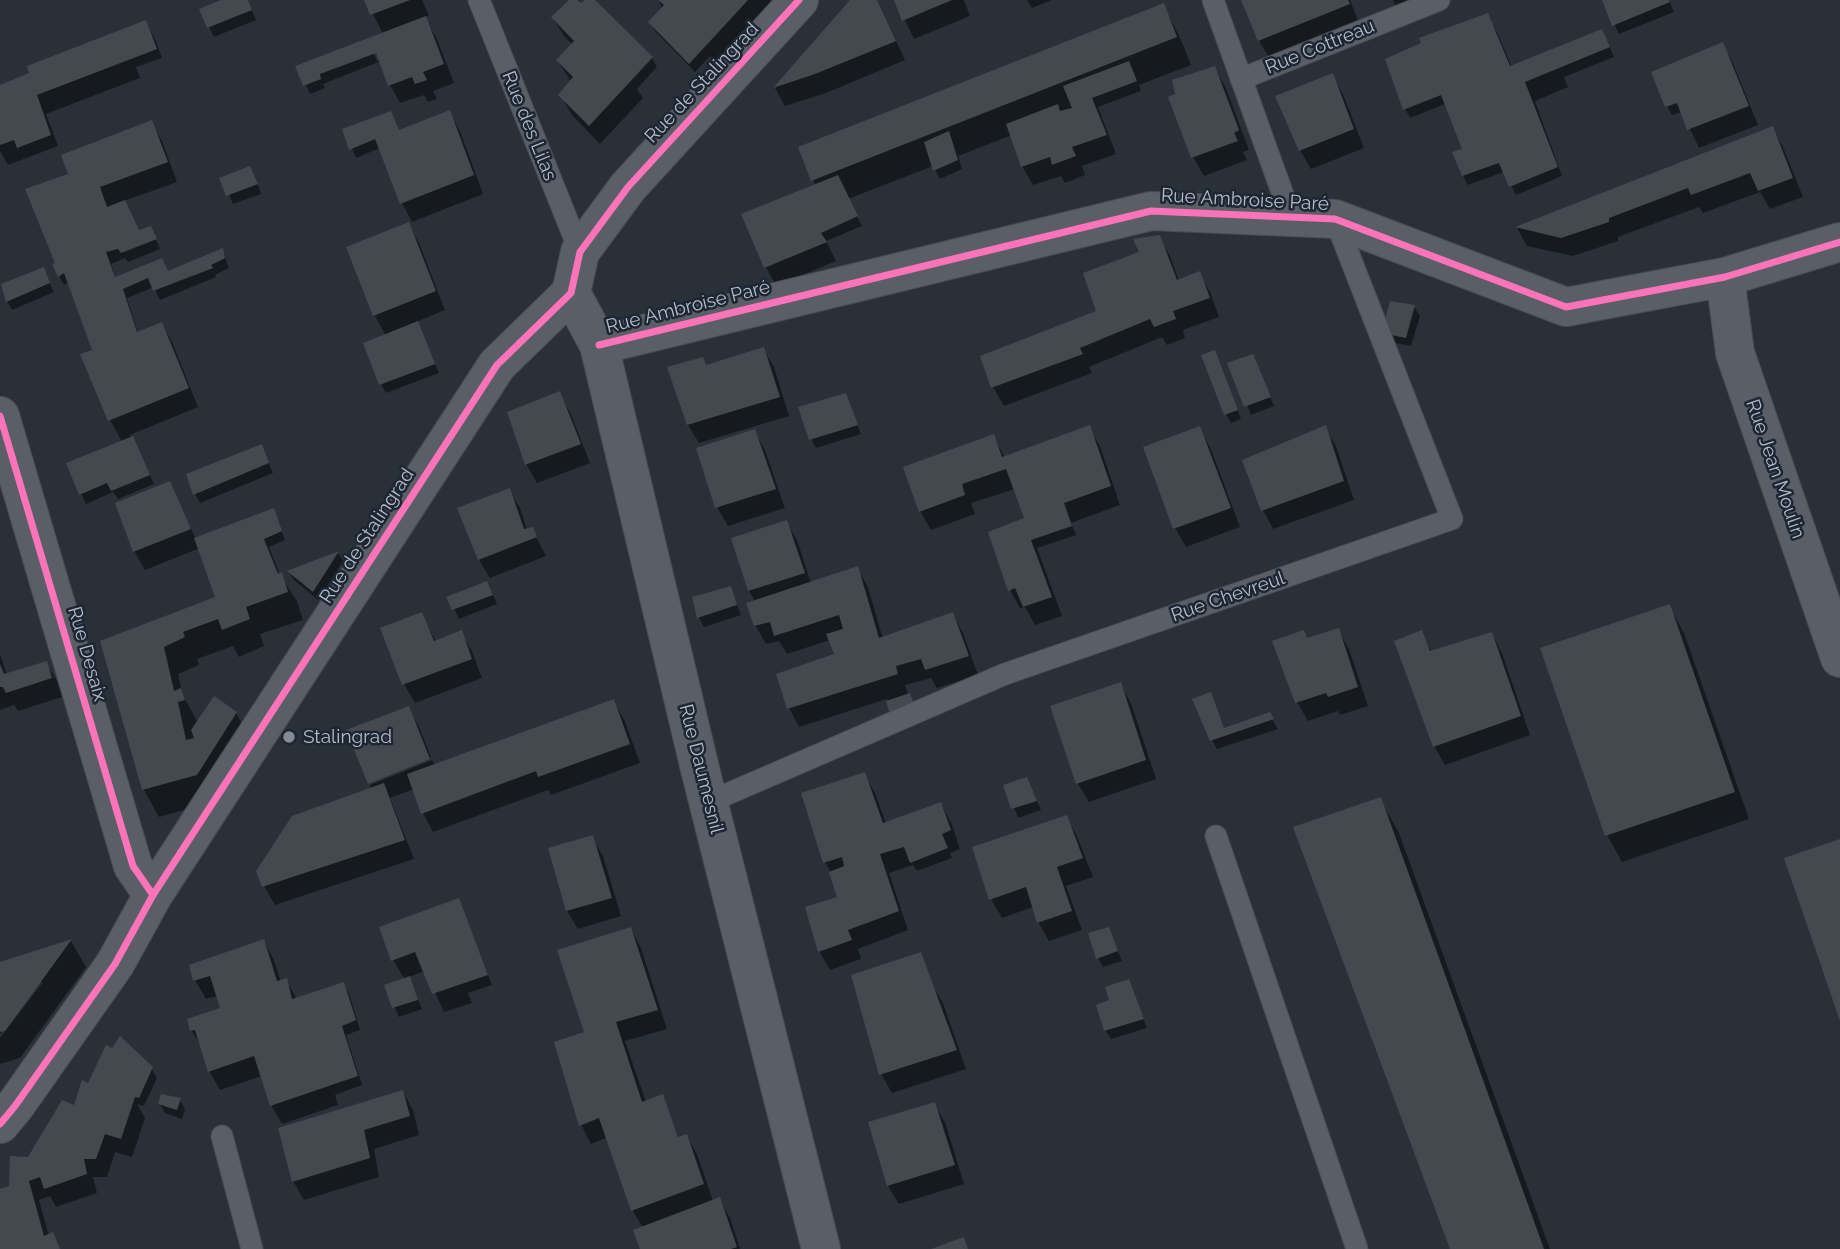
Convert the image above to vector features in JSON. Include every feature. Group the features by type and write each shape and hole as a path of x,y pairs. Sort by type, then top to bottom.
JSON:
{"street":[{"name":"Rue de Stalingrad","path":"0,1124 115,964 153,895 497,365 571,293 580,251 628,187 799,0"},
{"name":"Rue Ambroise Paré","path":"600,345 1151,211 1335,219 1566,307 1725,277 1840,242"},
{"name":"Rue Jean Moulin","path":"1725,277 1735,353 1840,657"},
{"name":"Rue Daumesnil","path":"571,293 600,345 709,802 821,1249"},
{"name":"Rue Desaix","path":"0,416 133,866 153,895"}],"lane":[{"name":"Rue des Lilas","path":"479,0 580,251"},
{"path":"1213,0 1291,217"},
{"name":"Rue Cottreau","path":"1241,79 1439,0"},
{"name":"Rue Chevreul","path":"709,802 1005,674 1452,519 1335,219"},
{"path":"1216,836 1357,1249"},
{"path":"222,1136 252,1249"}],"building":[{"path":"221,0 248,0 252,10 207,28 199,9"},
{"path":"364,0 410,0 370,15"},
{"path":"569,0 581,3 595,0 653,57 589,126 558,95 573,77 556,60 574,41 551,17"},
{"path":"658,0 748,0 689,64 648,22 664,5"},
{"path":"850,0 877,0 896,41 773,88"},
{"path":"894,0 952,0 902,21"},
{"path":"1241,0 1348,0 1350,4 1258,41"},
{"path":"1602,0 1669,0 1670,2 1612,26"},
{"path":"1164,3 1177,37 811,181 798,147"},
{"path":"1488,13 1510,66 1602,29 1610,47 1525,82 1558,167 1509,187 1499,163 1462,176 1452,152 1462,149 1441,95 1403,110 1385,59 1421,43 1419,38"},
{"path":"426,16 444,64 423,72 427,80 415,84 412,77 388,86 376,53 320,74 321,79 303,86 295,66"},
{"path":"146,20 157,49 37,95 51,135 17,148 14,140 0,145 0,85 29,73 27,66"},
{"path":"1723,42 1749,106 1687,130 1677,103 1665,107 1651,72"},
{"path":"1129,61 1137,81 1092,98 1107,135 1072,147 1076,156 1052,165 1050,157 1021,167 1006,124 1058,104 1060,111 1072,108 1063,86"},
{"path":"1215,66 1239,130 1234,133 1238,141 1191,158 1168,97 1175,94 1172,80"},
{"path":"1333,73 1354,129 1299,151 1275,96"},
{"path":"450,110 474,175 400,204 375,139 349,150 342,129 391,111 399,130"},
{"path":"152,120 168,162 100,187 107,207 125,200 139,230 151,226 157,239 121,253 118,249 106,252 115,277 162,258 168,271 223,248 225,258 211,265 213,268 153,291 148,278 123,289 137,332 162,322 189,388 108,421 80,354 92,350 64,273 58,277 52,264 55,263 25,189 68,174 61,155"},
{"path":"1773,126 1793,178 1758,191 1750,173 1691,195 1688,188 1609,218 1609,222 1561,238 1515,227"},
{"path":"949,131 958,160 933,171 924,142"},
{"path":"250,166 258,184 226,196 219,178"},
{"path":"838,175 858,216 821,233 827,242 764,268 741,214"},
{"path":"409,222 436,291 373,316 346,247"},
{"path":"1160,235 1177,280 1200,271 1210,298 1173,311 1176,319 1154,327 1150,319 1080,348 1083,354 991,388 980,356 1096,311 1083,273 1139,252 1133,239"},
{"path":"44,267 50,283 6,302 1,284"},
{"path":"1390,301 1415,305 1406,338 1382,333"},
{"path":"418,321 435,364 379,385 363,343"},
{"path":"764,347 780,397 687,425 667,367 703,357 706,365"},
{"path":"1215,350 1238,410 1224,415 1201,355"},
{"path":"1253,354 1271,397 1244,407 1227,363"},
{"path":"560,391 581,444 525,465 507,412"},
{"path":"846,393 858,425 809,440 798,407"},
{"path":"1090,425 1111,486 1064,503 1072,526 1031,540 1052,597 1023,607 1015,588 1008,591 988,532 1024,518 1006,469 962,484 965,495 919,512 903,467 994,434 1002,457"},
{"path":"1326,425 1344,481 1261,511 1242,460"},
{"path":"1200,426 1231,508 1173,529 1143,447"},
{"path":"755,429 776,489 715,508 696,448"},
{"path":"133,436 150,475 111,491 107,483 79,495 66,463"},
{"path":"262,444 269,463 193,495 186,474"},
{"path":"170,481 191,529 133,552 115,503"},
{"path":"510,488 524,529 533,527 537,537 478,560 457,508"},
{"path":"274,508 282,531 264,539 278,574 282,572 288,592 246,607 250,619 222,630 218,619 183,632 185,637 164,647 174,691 181,688 185,700 178,702 186,740 194,738 191,730 214,696 237,712 197,775 142,790 100,641 215,597 194,538"},
{"path":"787,520 805,573 748,591 731,538"},
{"path":"339,551 313,592 287,571"},
{"path":"858,566 879,638 953,612 969,656 925,670 921,659 896,666 898,674 787,709 776,674 834,654 826,634 843,629 839,615 774,636 770,622 754,626 746,603"},
{"path":"487,581 493,595 452,610 446,597"},
{"path":"731,586 737,605 697,618 692,597"},
{"path":"1670,604 1735,792 1605,836 1540,648"},
{"path":"422,612 434,641 462,630 472,659 402,685 380,628"},
{"path":"1339,628 1358,687 1328,697 1326,693 1295,703 1272,641 1304,630 1307,638"},
{"path":"1422,630 1430,651 1492,632 1521,716 1433,747 1394,641"},
{"path":"47,661 52,678 6,693 3,687 0,687 0,664 4,674"},
{"path":"1121,682 1146,760 1076,784 1050,706"},
{"path":"1211,692 1224,728 1270,712 1274,719 1210,741 1192,699"},
{"path":"910,693 915,707 890,715 886,701"},
{"path":"614,699 630,744 538,777 536,771 421,814 407,774"},
{"path":"409,706 430,759 368,784 346,730"},
{"path":"865,772 883,823 941,802 951,830 942,834 948,848 910,863 904,847 880,854 899,911 848,930 852,940 818,952 805,907 837,897 829,872 844,866 842,857 823,863 801,793"},
{"path":"1027,777 1037,801 1011,809 1003,785"},
{"path":"384,783 405,840 262,887 256,871 292,816"},
{"path":"1381,797 1544,1249 1450,1249 1293,827"},
{"path":"1067,815 1083,858 1057,867 1072,911 1037,923 1026,887 989,900 972,847"},
{"path":"593,835 612,898 566,911 548,848"},
{"path":"1840,839 1840,1021 1784,858"},
{"path":"459,898 488,975 432,994 415,952 391,961 379,927"},
{"path":"631,927 658,1010 616,1022 642,1102 663,1094 678,1137 687,1134 704,1184 631,1211 599,1118 579,1126 554,1042 584,1032 557,950"},
{"path":"1109,927 1118,951 1096,959 1088,933"},
{"path":"72,939 5,1031 0,1032 0,962"},
{"path":"264,939 277,981 287,978 292,999 344,982 356,1020 342,1026 358,1076 270,1106 254,1056 208,1072 195,1030 190,1031 187,1019 220,1008 210,976 193,981 189,965"},
{"path":"921,952 957,1050 879,1075 851,975"},
{"path":"410,976 418,1000 392,1008 384,985"},
{"path":"1129,979 1144,1019 1104,1031 1096,1005 1109,1000 1105,987"},
{"path":"120,1036 153,1067 139,1098 135,1097 121,1139 105,1134 96,1159 84,1159 87,1174 44,1189 40,1177 29,1181 44,1236 53,1232 60,1249 0,1249 0,1189 9,1186 10,1156 28,1157 62,1100 74,1105 82,1080 88,1083 106,1045 112,1048"},
{"path":"403,1090 410,1116 364,1130 370,1158 292,1182 278,1128"},
{"path":"161,1094 181,1098 177,1110 158,1104"},
{"path":"935,1102 955,1165 887,1186 868,1122"},
{"path":"720,1197 737,1247 640,1249 633,1230"},
{"path":"964,1237 968,1249 931,1249"}],"cycle path":[{"path":"0,1124 115,964 153,895 497,365 571,293 580,252 628,187 799,0"},
{"path":"599,345 1151,211 1335,219 1566,307 1725,277 1840,242"},
{"path":"0,416 133,866 153,895"}],"place":[{"name":"Stalingrad","path":"289,737"}]}
